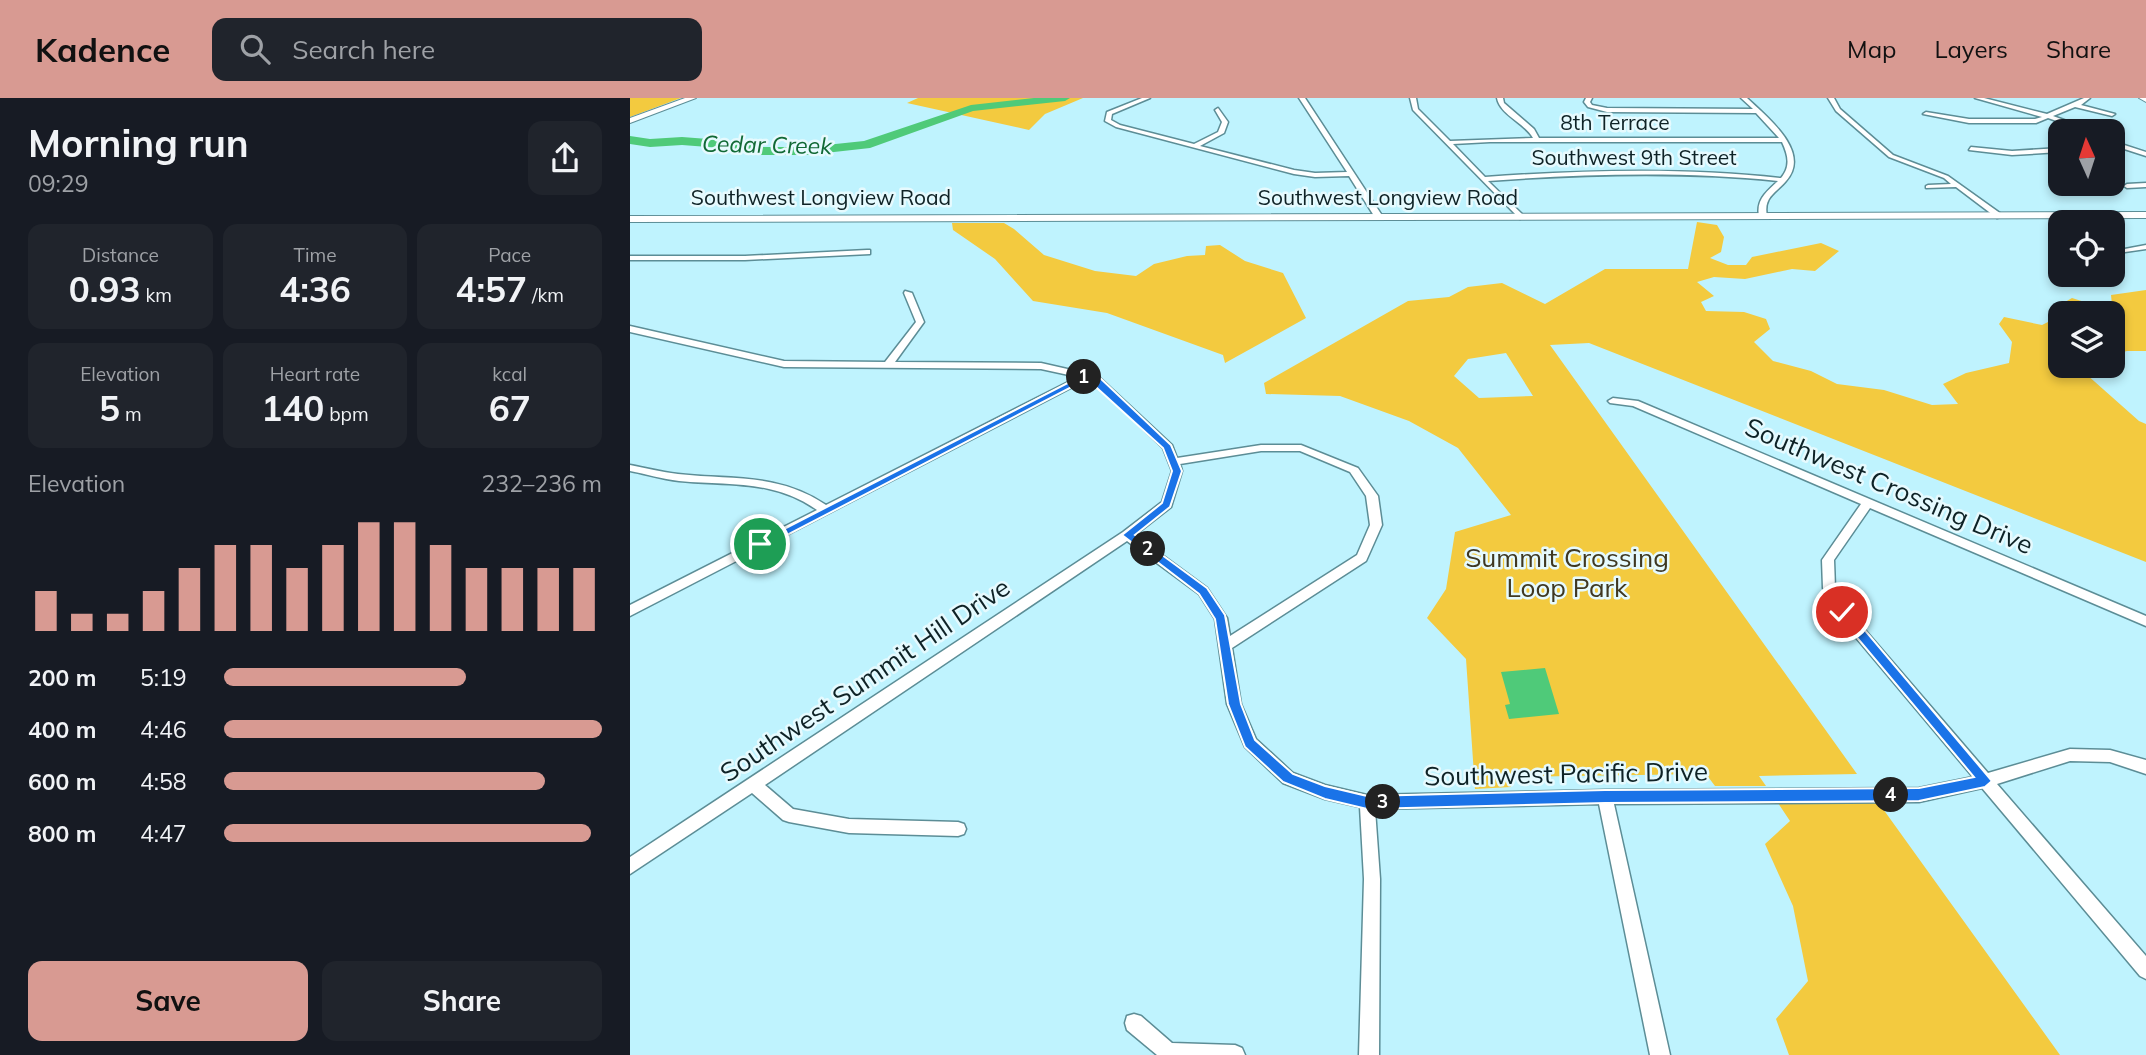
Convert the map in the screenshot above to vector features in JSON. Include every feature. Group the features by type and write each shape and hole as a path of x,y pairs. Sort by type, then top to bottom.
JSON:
{"street":[{"path":"630,121 692,98"},
{"path":"1147,98 1120,107 1110,113 1108,121 1118,126 1294,172 1315,175 1353,174"},
{"path":"1302,98 1378,217"},
{"path":"1413,98 1415,109 1520,217"},
{"path":"1500,98 1501,104 1532,130 1537,140"},
{"path":"1589,98 1587,102 1590,106 1607,110 1756,111"},
{"path":"1744,98 1784,140 1792,159 1791,170 1784,180 1761,201 1763,216"},
{"path":"1832,98 1839,110 1891,156 1959,185 2000,216"},
{"path":"1978,98 2058,119"},
{"path":"1926,114 1984,122 2036,121 2087,98"},
{"path":"2074,105 2112,114"},
{"path":"1195,146 1221,133 1225,122 1218,110"},
{"name":"8th Terrace","path":"1447,143 1537,140 1784,140"},
{"path":"2125,147 2146,154"},
{"path":"1971,149 2012,153 2048,151"},
{"name":"Southwest 9th Street","path":"1485,179 1531,175 1687,174 1745,175 1784,180"},
{"path":"1928,187 1959,185"},
{"path":"2127,186 2146,185"},
{"name":"Southwest Longview Road","path":"633,221 2146,215"},
{"path":"2125,250 2146,247"},
{"path":"630,258 746,258 867,252"},
{"path":"887,366 920,321 908,293"},
{"path":"630,329 783,364 1041,366 1095,378 1168,447 1177,471 1167,504 1127,535"},
{"path":"630,611 1087,376"},
{"name":"Southwest Crossing Drive","path":"1613,401 1635,403 2146,621"},
{"path":"1173,462 1261,448 1301,448 1354,470 1372,496 1376,525 1362,558 1226,646"},
{"path":"630,468 682,478 758,481 806,495 825,510"},
{"path":"1868,502 1828,560 1829,589 1842,612 2146,970"},
{"name":"Southwest Pacific Drive","path":"1127,535 1203,591 1221,618 1234,704 1250,743 1288,778 1325,792 1367,802 1912,795 1985,781"},
{"name":"Southwest Summit Hill Drive","path":"630,866 1127,535"},
{"path":"1985,781 2070,755 2110,756 2146,767"},
{"path":"753,784 789,815 849,826 958,829"},
{"path":"1605,797 1660,1055"},
{"path":"1367,802 1372,879 1369,1055"},
{"path":"1134,1023 1168,1052 1235,1055"}],"green space":[{"path":"630,98 681,98 630,117"},
{"path":"918,98 1083,98 1045,114 1029,130 907,103"},
{"name":"Summit Crossing Loop Park","path":"1697,222 1717,225 1724,237 1721,252 1710,258 1728,265 1746,265 1752,257 1821,243 1839,251 1815,271 1792,269 1745,279 1714,277 1697,282 1714,296 1701,302 1706,311 1744,312 1766,319 1770,329 1754,342 1773,361 1811,371 1837,384 1884,390 1932,405 1958,404 1943,384 1966,373 2009,363 2012,342 1999,324 2004,317 2042,325 2048,322 2048,378 2091,378 2139,421 2146,424 2146,562 1589,343 1550,345 1857,774 1759,776 1766,786 1715,786 1706,774 1509,777 1511,787 1475,789 1466,659 1427,618 1446,589 1455,532 1511,515 1458,448 1409,421 1340,396 1266,394 1264,383 1408,301 1449,297 1468,287 1502,283 1545,304 1605,269 1688,269","holes":["1506,353 1533,396 1479,398 1454,376 1468,359"]},
{"path":"952,223 1004,223 1044,255 1095,271 1136,276 1154,264 1187,256 1205,255 1206,246 1220,245 1245,261 1283,273 1306,318 1225,363 1223,355 1107,313 1033,301 995,259 953,230"},
{"path":"2146,290 2146,351 2125,352 2125,301 2112,301 2111,295"},
{"path":"1873,795 2060,1055 1789,1055 1776,1019 1808,981 1793,906 1765,844 1790,821 1774,797"}],"shaded area":[{"path":"1545,668 1559,714 1509,719 1505,705 1510,704 1501,672"}],"waterway":[{"name":"Cedar Creek","path":"630,140 650,143 682,141 721,144 761,151 807,151 866,145 971,108 1065,98"}],"route":[{"path":"760,544 1087,376 1095,378 1168,447 1177,471 1167,504 1127,535 1203,591 1221,618 1234,704 1250,743 1288,778 1325,792 1367,802 1919,795 1985,781 1842,612"}]}
